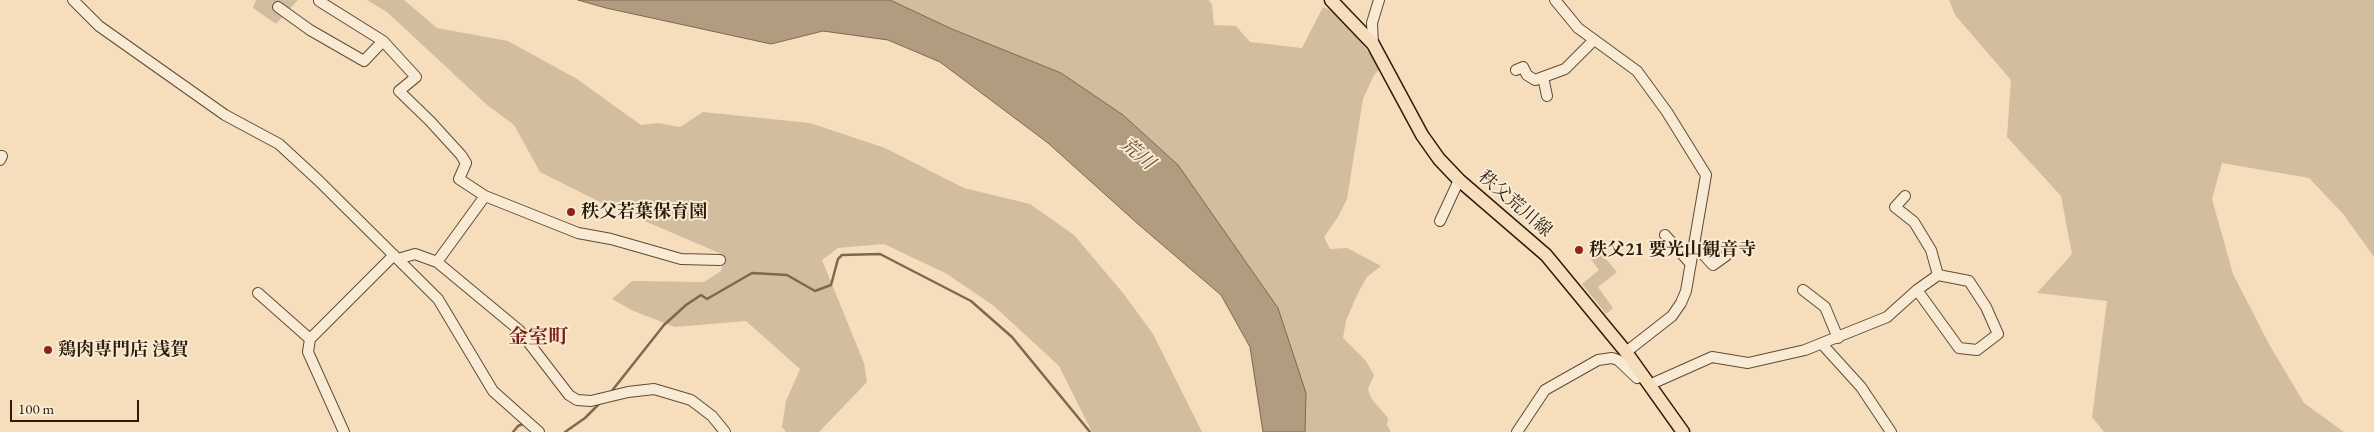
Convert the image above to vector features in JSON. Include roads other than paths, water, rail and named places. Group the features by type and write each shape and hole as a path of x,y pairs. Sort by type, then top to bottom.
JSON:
{"main road":[{"name":"秩父荒川線","path":"1331,0 1373,44 1422,135 1439,159 1459,180 1546,255 1626,352 1683,432"}],"street":[{"path":"74,0 99,26 225,115 279,144 438,299 493,391 539,432"},
{"path":"1373,44 1372,23 1379,0"},
{"path":"1555,0 1578,28 1637,71 1664,108 1703,168 1706,183 1686,291 1672,316 1626,352"},
{"path":"319,1 383,41 416,77 399,91 430,121 466,163 460,179 485,196 578,233 680,259 720,260"},
{"path":"278,7 310,30 364,61 383,41"},
{"path":"1516,70 1523,67 1527,75 1535,80 1565,69 1594,40"},
{"path":"1543,77 1547,96"},
{"path":"0,156 2,156 0,160"},
{"path":"1440,221 1459,180"},
{"path":"437,262 485,196"},
{"path":"1905,196 1896,207 1914,222 1932,250 1938,276"},
{"path":"1665,235 1690,262"},
{"path":"1693,247 1701,252 1713,265 1727,255"},
{"path":"344,432 308,352 310,339 396,257 415,254 437,262 519,330 569,395 577,400 591,401 628,392 654,389 690,400 712,416 726,432"},
{"path":"1517,432 1545,390 1598,360 1612,358 1618,360 1637,378 1645,380 1712,357 1748,363 1805,350 1887,317 1917,290 1938,276 1968,281 1986,307 1998,334 1977,350 1959,348 1917,290"},
{"path":"1803,290 1825,307 1838,338"},
{"path":"258,293 310,339"},
{"path":"1822,344 1861,387 1891,432"}],"water":[{"name":"荒川","path":"578,0 890,0 952,29 1061,73 1123,115 1178,165 1278,308 1306,393 1305,432 1263,432 1250,347 1221,295 1048,143 940,62 888,40 823,31 771,44 606,8"}],"waterway":[{"path":"611,392 664,325 686,305 701,295 707,299 752,273 787,275 815,291 831,285 838,259 842,255 880,254 971,301 1012,337 1090,432"},
{"path":"565,432 585,418 600,403"},
{"path":"513,432 518,426 525,423"}],"place":[{"name":"秩父若葉保育園","path":"571,212"},
{"name":"秩父21 要光山観音寺","path":"1579,250"},
{"name":"鶏肉専門店 浅賀","path":"48,350"}],"district":[{"name":"金室町","path":"538,338"}]}
